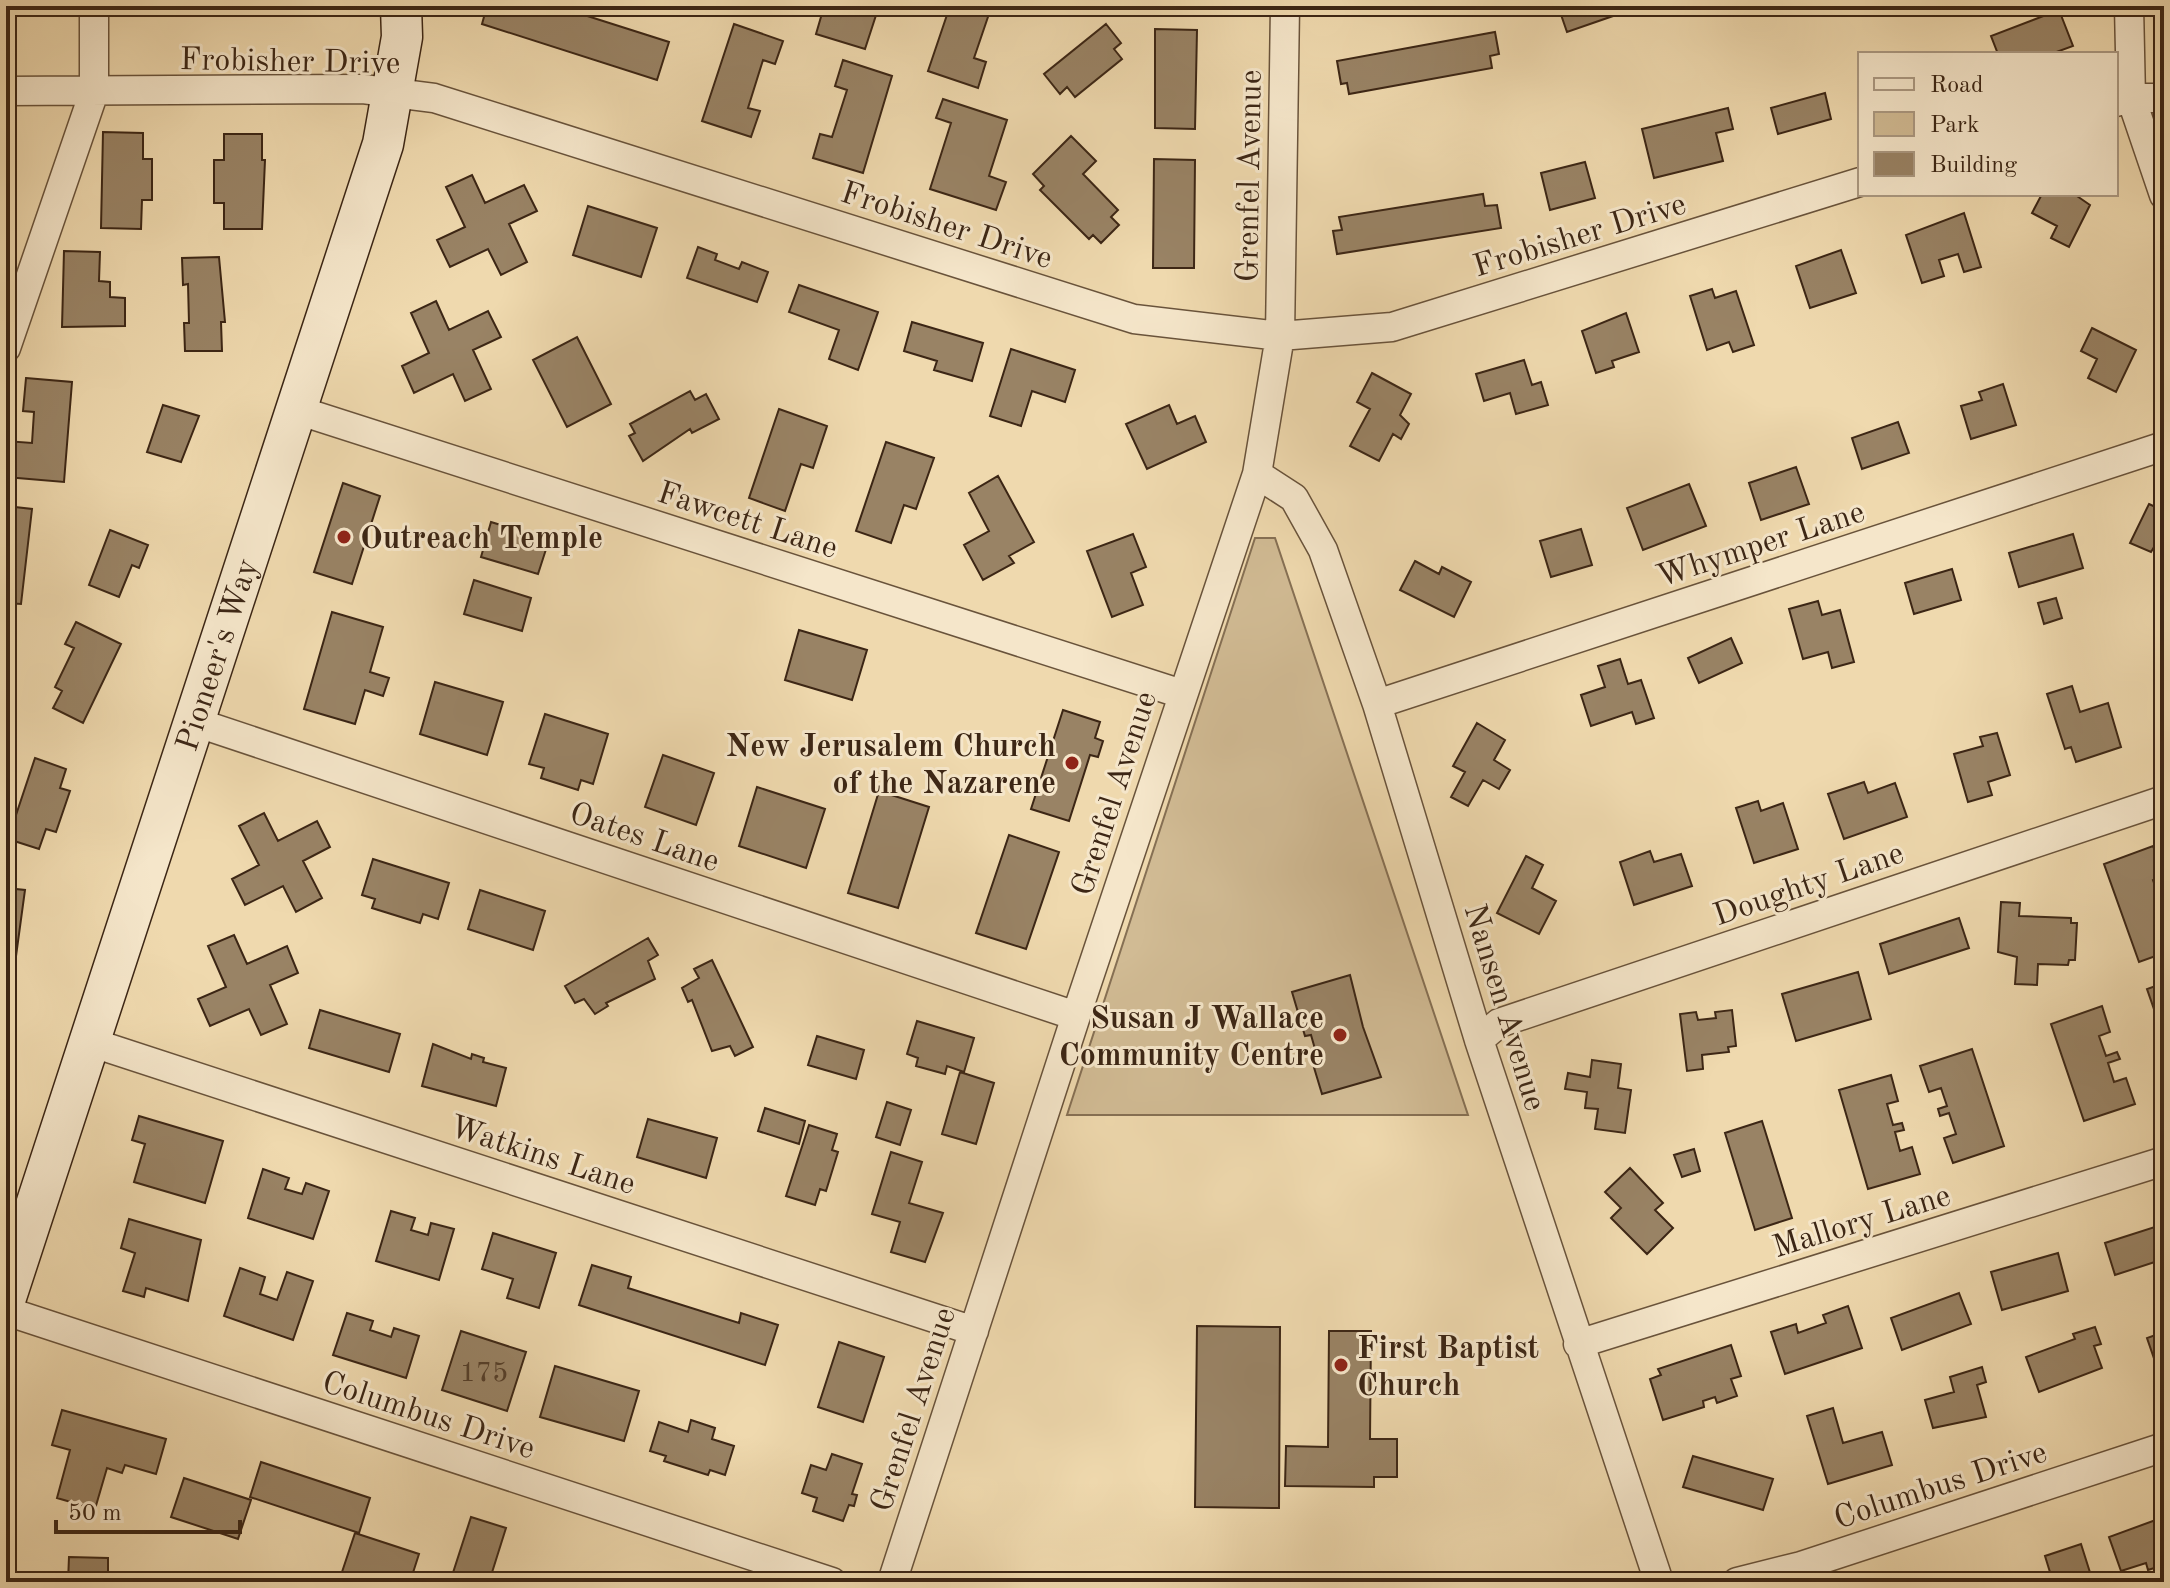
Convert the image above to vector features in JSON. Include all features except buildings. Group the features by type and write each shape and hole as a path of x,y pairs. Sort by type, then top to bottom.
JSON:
{"main road":[{"name":"Pioneer's Way","path":"6,1297 383,144 402,37 401,6"}],"street":[{"path":"6,348 94,92 94,6"},
{"name":"Grenfel Avenue","path":"892,1582 1182,694 1257,474 1280,336 1285,6"},
{"path":"2129,6 2123,100 2164,195"},
{"name":"Frobisher Drive","path":"6,91 363,89 434,98 1134,319 1280,336 1392,327 1858,183"},
{"path":"2123,100 2164,98"},
{"name":"Fawcett Lane","path":"294,409 1182,694"},
{"name":"Whymper Lane","path":"1377,704 2164,446"},
{"name":"Nansen Avenue","path":"1257,474 1294,498 1323,550 1377,704 1479,1040 1659,1582"},
{"name":"Oates Lane","path":"192,721 1076,1016"},
{"name":"Doughty Lane","path":"1479,1040 1499,1023 2164,800"},
{"name":"Watkins Lane","path":"90,1042 974,1331"},
{"name":"Mallory Lane","path":"1578,1344 2164,1161"},
{"name":"Columbus Drive","path":"6,1311 832,1582"},
{"name":"Columbus Drive","path":"1737,1582 1801,1566 2164,1447"}],"green space":[{"path":"1255,538 1275,538 1468,1115 1067,1115"}],"place":[{"name":"Outreach Temple","path":"344,537"},
{"name":"New Jerusalem Church of the Nazarene","path":"1072,763"},
{"name":"Susan J Wallace Community Centre","path":"1340,1035"},
{"name":"First Baptist Church","path":"1341,1365"}]}
